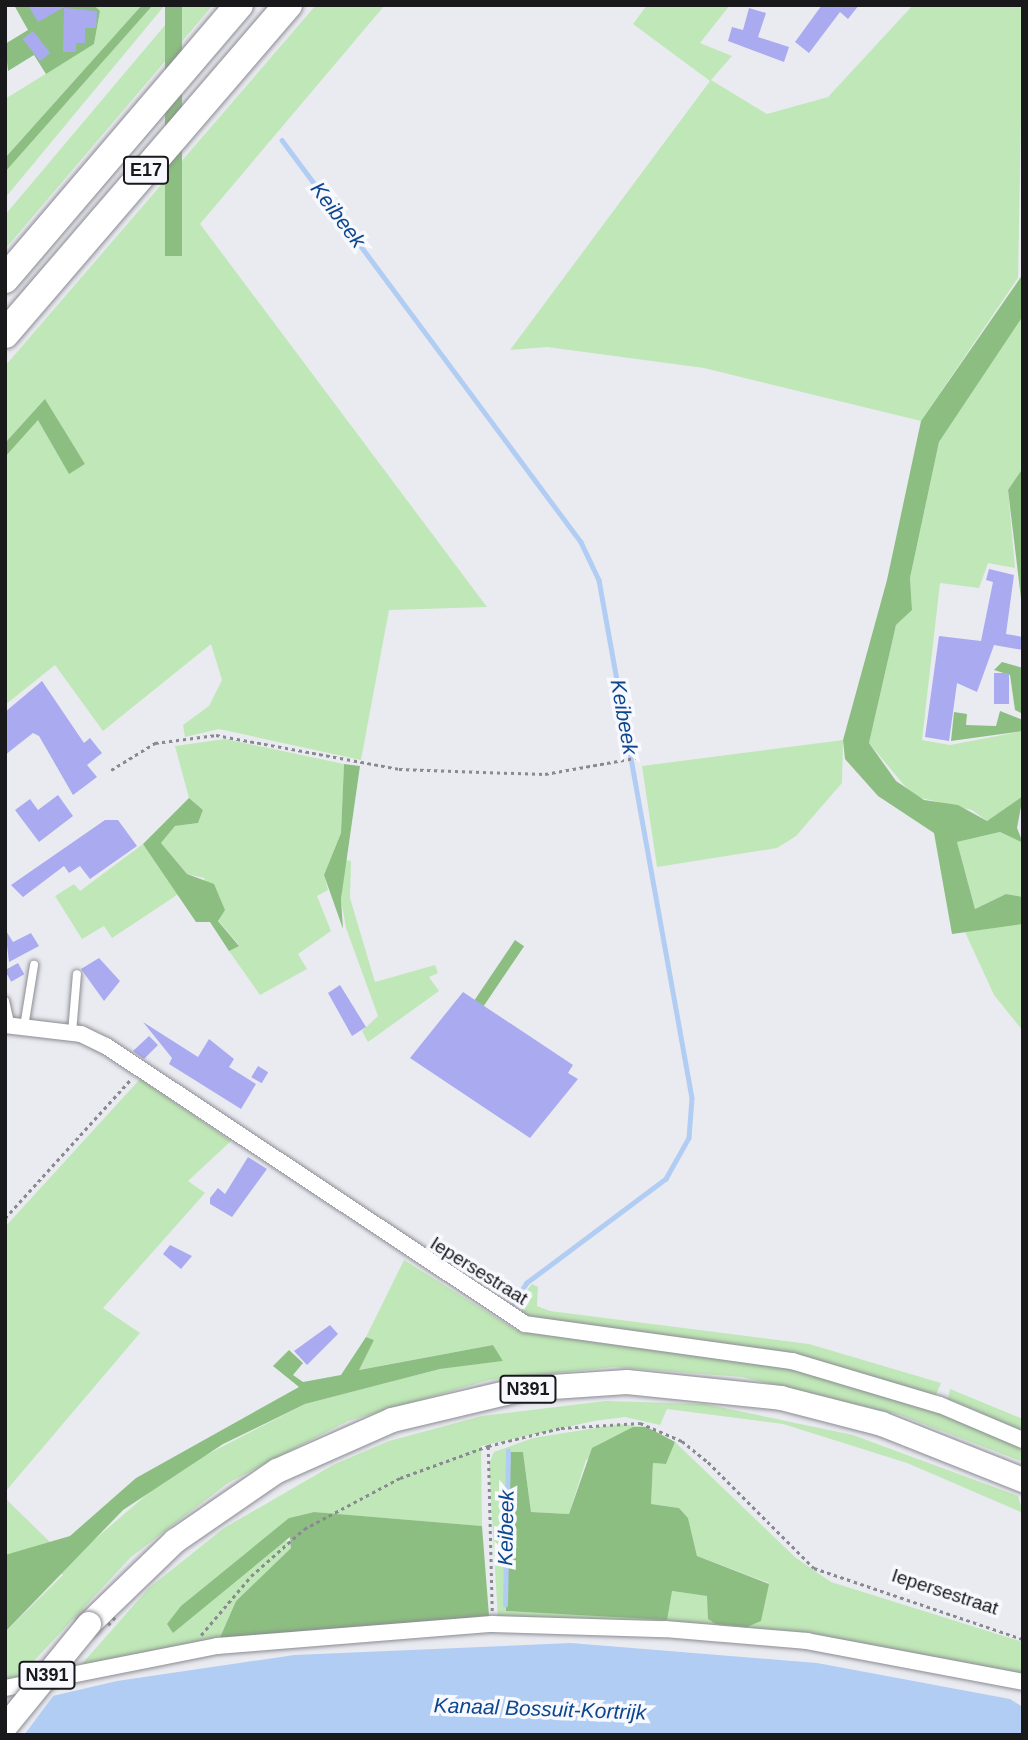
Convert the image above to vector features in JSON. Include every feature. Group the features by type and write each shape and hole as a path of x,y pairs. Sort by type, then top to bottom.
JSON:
{"highway":[{"name":"E17","path":"5,279 239,5"},
{"name":"E17","path":"5,334 288,5"}],"main road":[{"name":"N391","path":"5,1727 89,1624 175,1541 288,1465 391,1420 523,1389 651,1383 781,1398 882,1424 1023,1480"}],"street":[{"name":"Iepersestraat","path":"13,1026 72,1032 106,1046 137,1073 525,1324 792,1361 940,1405 1023,1440"},
{"path":"5,1688 190,1650 492,1624 795,1640 915,1657 1023,1682"}],"lane":[{"path":"13,1026 34,965"},
{"path":"72,1032 77,974"},
{"path":"5,1001 13,1026"}],"path":[{"path":"111,770 155,743 216,735 399,769 545,774 640,757"},
{"path":"5,1218 137,1073"},
{"name":"Iepersestraat","path":"488,1446 608,1422 660,1429 708,1462 814,1568 1023,1639"},
{"path":"190,1650 251,1576 304,1529 400,1478 488,1446 492,1624"},
{"path":"116,1616 125,1607"}],"green space":[{"path":"14,5 94,5 100,11 94,44 46,74 34,55 8,71 5,44 28,30"},
{"path":"94,5 142,5 5,158 5,99 94,44 100,11"},
{"path":"142,5 153,5 5,172 5,158"},
{"path":"153,5 165,5 5,198 5,172"},
{"path":"165,5 182,5 182,256 165,256"},
{"path":"182,5 213,5 5,249 5,215"},
{"path":"316,5 385,5 200,224 487,607 389,610 361,760 219,729 185,737 183,725 209,706 222,680 211,644 103,731 55,665 5,705 5,457 38,419 69,473 85,464 45,400 5,443 5,366"},
{"path":"647,5 730,5 700,43 732,56 711,80 767,114 828,97 913,5 1023,5 1018,278 921,421 704,368 547,347 510,350 710,81 633,24"},
{"path":"1023,274 1023,316 939,442 910,578 912,610 896,625 869,743 896,781 924,800 958,805 987,821 1023,796 1017,828 1023,843 1000,832 957,842 975,909 1006,894 1023,897 1023,924 952,934 934,833 878,796 845,759 843,740 887,580 921,421"},
{"path":"1023,316 1023,468 1008,490 1015,568 988,563 979,588 940,583 922,740 950,745 1023,731 1023,796 987,821 972,810 913,796 869,743 896,625 912,610 910,578 939,442"},
{"path":"45,399 85,464 69,474 38,420 5,457 5,443"},
{"path":"1023,468 1023,615 1008,490"},
{"path":"1002,662 1023,668 1023,714 1015,710 1010,675 994,670"},
{"path":"1000,711 1023,720 1023,731 951,741 954,712 967,714 966,725 996,726"},
{"path":"225,739 344,764 341,833 324,875 328,890 317,896 331,931 298,954 307,969 260,995 229,951 239,945 218,920 204,878 187,874 161,843 175,826 198,823 203,810 189,798 175,746"},
{"path":"843,740 842,783 796,836 777,848 657,867 642,766"},
{"path":"344,764 360,766 341,899 343,929 324,875 341,833"},
{"path":"189,798 203,810 198,823 175,826 161,843 187,874 214,884 225,910 218,921 239,946 229,951 210,922 196,922 143,844"},
{"path":"1000,832 1023,843 1023,897 1006,894 975,909 957,842"},
{"path":"143,844 180,893 112,938 104,926 82,939 55,896 74,884 80,891"},
{"path":"345,860 351,861 350,898 375,982 435,965 438,973 429,977 439,991 368,1042 362,1031 378,1016 346,928 341,900"},
{"path":"1023,924 1023,1031 994,995 965,932"},
{"path":"515,940 524,946 477,1016 468,1010"},
{"path":"140,1079 231,1141 188,1181 205,1193 103,1308 140,1333 5,1492 5,1227"},
{"path":"404,1260 516,1330 764,1360 867,1386 1023,1445 1023,1462 900,1415 742,1377 614,1367 489,1380 348,1421 228,1483 131,1557 19,1677 5,1680 5,1632 63,1575 58,1571 173,1472 305,1404 440,1369 503,1361 493,1345 358,1370 374,1340 366,1337"},
{"path":"532,1284 538,1287 537,1306 550,1311 809,1344 941,1383 935,1397 785,1354 573,1330 522,1315 522,1296"},
{"path":"366,1337 374,1340 359,1370 493,1345 503,1361 440,1369 305,1404 223,1444 123,1510 5,1632 5,1555 70,1536 136,1478 299,1387 273,1366 289,1350 303,1363 293,1375 303,1382 341,1375"},
{"path":"950,1389 1023,1419 1023,1431 948,1399"},
{"path":"606,1401 705,1404 853,1435 1018,1496 1023,1513 907,1463 783,1424 667,1409 660,1425 625,1417 594,1421 481,1446 482,1526 314,1512 289,1518 283,1541 295,1541 291,1548 236,1601 218,1642 80,1666 149,1588 224,1528 333,1465 389,1441 482,1416"},
{"path":"620,1424 647,1427 633,1427 586,1460 569,1514 531,1512 523,1452 507,1611 671,1591 708,1596 708,1618 769,1583 697,1556 688,1518 679,1508 651,1504 653,1463 666,1464 675,1442 796,1558 831,1582 1023,1642 1023,1678 824,1640 498,1620 489,1464 494,1452 533,1438"},
{"path":"633,1427 647,1427 675,1442 666,1464 653,1463 651,1504 679,1508 688,1518 697,1556 769,1584 761,1621 747,1627 716,1624 708,1619 707,1596 672,1591 667,1620 506,1611 506,1452 523,1452 531,1512 569,1514 592,1448"},
{"path":"5,1498 52,1544 5,1555"},
{"path":"314,1512 482,1526 489,1616 218,1642 236,1601 291,1548 290,1537 173,1633 167,1624 181,1606 289,1518"}],"water":[{"name":"Kanaal Bossuit-Kortrijk","path":"571,1643 817,1663 1010,1699 1023,1707 1023,1735 5,1735 5,1707 117,1681 294,1655"}],"pier":[{"path":"57,1691 24,1735 5,1735 5,1704"}],"building":[{"path":"28,5 68,5 38,22"},
{"path":"822,5 859,5 848,19 840,12 809,53 795,42"},
{"path":"64,8 97,11 96,28 85,28 85,43 76,43 76,52 63,52"},
{"path":"749,8 766,13 758,37 789,47 784,62 728,41 732,27 743,30"},
{"path":"33,31 50,53 40,61 23,39"},
{"path":"989,569 1014,575 1006,634 1023,637 1023,650 994,645 977,692 957,683 949,741 925,737 939,636 981,641 993,582 986,580"},
{"path":"994,673 1009,673 1009,704 994,704"},
{"path":"42,681 84,743 90,738 102,753 87,765 97,777 73,795 39,736 33,733 5,755 5,712"},
{"path":"58,795 73,816 39,842 15,810 30,799 38,810"},
{"path":"105,820 118,820 137,846 90,879 80,866 69,873 64,866 23,897 11,885"},
{"path":"5,929 13,942 31,933 39,946 9,962"},
{"path":"99,958 120,981 104,1001 81,969"},
{"path":"18,963 24,974 11,982 5,970"},
{"path":"340,985 366,1027 352,1036 328,993"},
{"path":"463,992 573,1065 568,1073 578,1079 530,1138 410,1058"},
{"path":"143,1022 198,1057 209,1039 234,1059 229,1067 256,1084 241,1109 169,1064 172,1058"},
{"path":"149,1036 158,1045 144,1059 133,1051"},
{"path":"258,1066 268,1072 262,1083 251,1077"},
{"path":"248,1157 267,1169 232,1217 210,1204 210,1198 218,1188 225,1194"},
{"path":"170,1245 192,1256 181,1269 163,1254"},
{"path":"330,1325 338,1334 307,1365 294,1351"}],"waterway":[{"name":"Keibeek","path":"282,140 581,542 599,580 692,1098 689,1138 666,1179 527,1283 513,1304"},
{"name":"Keibeek","path":"505,1605 508,1451"}]}
